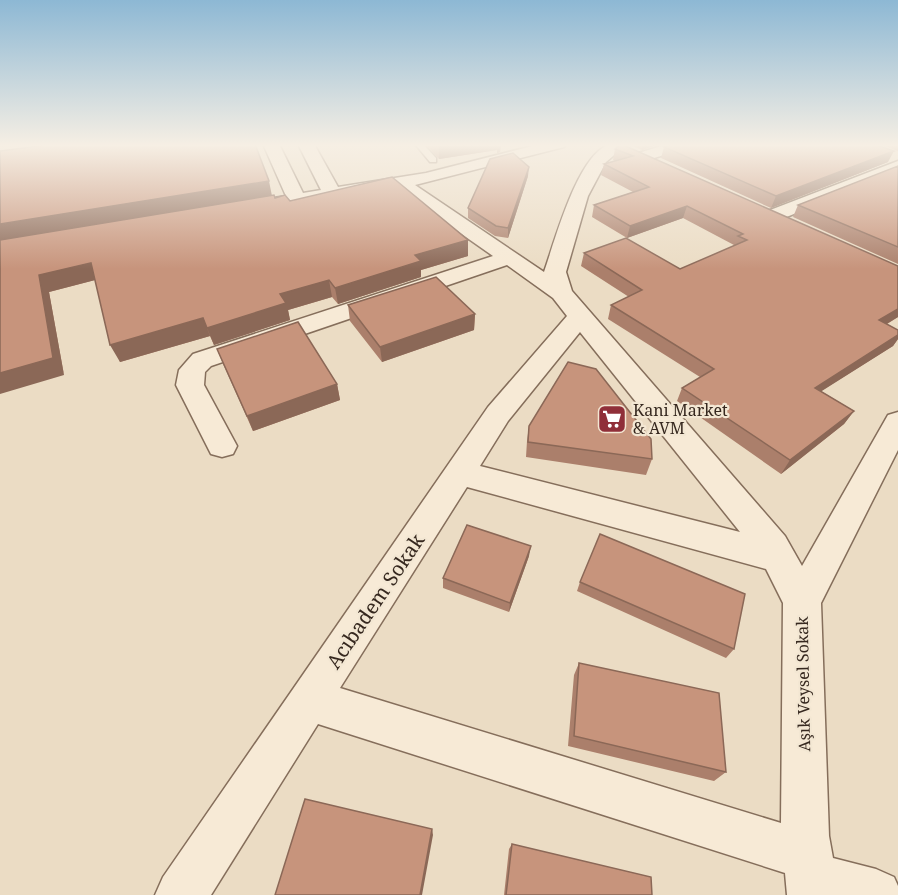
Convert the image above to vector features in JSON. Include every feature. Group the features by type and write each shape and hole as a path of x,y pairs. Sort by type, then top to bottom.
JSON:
{"street":[{"path":"290,186 296,198"},
{"path":"328,186 332,193"},
{"path":"238,209 376,186"},
{"name":"Aşık Veysel Sokak","path":"404,186 508,258 570,305 773,547 802,602 806,836 811,876"},
{"path":"570,305 555,272 579,196 585,186"},
{"path":"772,216 837,186"},
{"path":"750,206 793,225"},
{"path":"222,446 190,385 192,370 202,360 508,258"},
{"name":"Acıbadem Sokak","path":"181,895 570,305"},
{"path":"802,602 898,422"},
{"path":"460,473 778,557"},
{"path":"309,700 811,876 876,895"}],"building":[{"path":"0,186 239,186 0,224"},
{"path":"355,186 403,186 468,240 415,255 421,261 335,288 329,280 280,294 286,303 207,328 203,318 110,345 91,263 39,275 53,358 0,373 0,240 274,195 275,198 285,195 290,201"},
{"path":"478,186 523,186 508,228 496,226 468,208"},
{"path":"647,186 716,186 898,266 898,309 879,320 898,330 898,335 815,388 854,411 790,460 682,388 714,369 611,305 642,290 584,253 626,238 680,269 747,240 738,236 743,234 687,206 630,226 594,205 649,187"},
{"path":"753,186 803,186 776,196"},
{"path":"847,186 898,186 898,247 798,205"},
{"path":"436,277 475,314 380,347 348,305"},
{"path":"298,322 337,384 247,416 217,349"},
{"path":"568,362 596,369 651,439 652,459 528,442 529,426"},
{"path":"467,525 531,546 510,603 443,578"},
{"path":"600,534 745,594 734,649 580,582"},
{"path":"579,663 719,693 726,772 574,736"},
{"path":"305,799 432,829 420,895 275,895"},
{"path":"512,844 651,877 652,895 506,895"}],"place":[{"name":"Kani Market & AVM","path":"612,419"}]}
